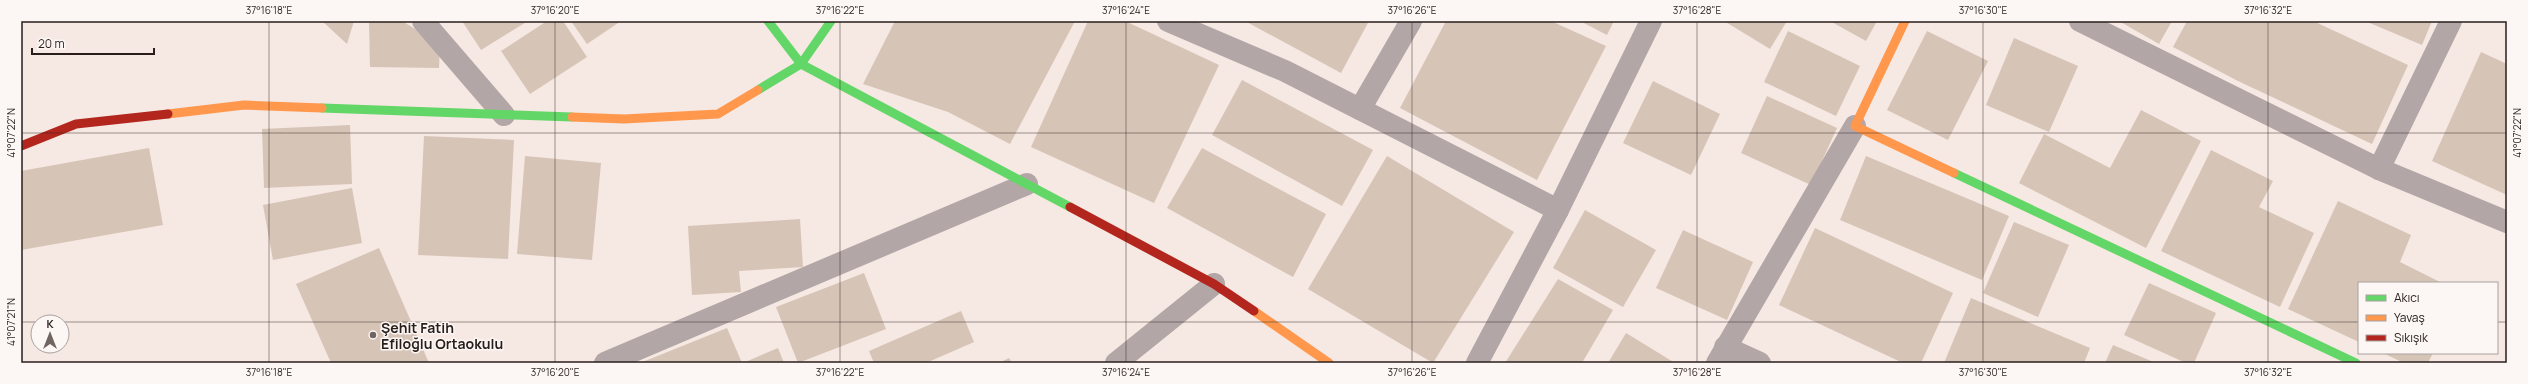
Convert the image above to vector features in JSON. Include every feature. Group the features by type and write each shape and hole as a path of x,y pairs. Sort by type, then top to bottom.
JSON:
{"street":[{"path":"423,21 504,115"},
{"path":"768,21 801,64 1214,284 1329,363"},
{"path":"21,146 76,124 244,106 624,119 718,114 801,64 831,21"},
{"path":"1168,21 1285,71 1558,210"},
{"path":"1360,109 1411,21"},
{"path":"1477,363 1558,210 1652,21"},
{"path":"1760,363 1721,355 1855,126 1905,21"},
{"path":"2080,21 2379,169 2507,222"},
{"path":"2379,169 2451,21"},
{"path":"1855,126 2356,363"},
{"path":"605,363 1027,184"},
{"path":"1116,363 1214,284"}],"building":[{"path":"322,21 354,21 347,44"},
{"path":"369,21 402,21 440,44 439,68 370,67"},
{"path":"462,21 528,21 481,50"},
{"path":"547,21 563,21 587,57 530,94 501,51"},
{"path":"571,21 621,21 587,44"},
{"path":"895,21 1075,21 1010,144 948,112 863,84"},
{"path":"1088,21 1125,21 1219,65 1154,203 1031,147"},
{"path":"1245,21 1369,21 1341,73"},
{"path":"1446,21 1551,21 1606,46 1537,180 1400,108"},
{"path":"1580,21 1614,21 1607,35"},
{"path":"1724,21 1787,21 1770,49"},
{"path":"1830,21 1877,21 1866,41"},
{"path":"2119,21 2172,21 2159,44"},
{"path":"2187,21 2313,21 2408,65 2372,144 2238,81 2173,47"},
{"path":"2365,21 2432,21 2422,45"},
{"path":"1788,31 1860,66 1836,116 1764,82"},
{"path":"1927,31 1988,61 1948,140 1887,110"},
{"path":"2014,38 2078,66 2049,132 1986,105"},
{"path":"2481,52 2507,64 2507,195 2432,161"},
{"path":"1242,80 1373,150 1342,206 1212,135"},
{"path":"1653,81 1720,114 1691,175 1623,143"},
{"path":"1767,96 1837,128 1811,185 1741,153"},
{"path":"2141,110 2201,141 2146,248 2019,183 2044,134 2110,168"},
{"path":"350,125 352,184 264,188 262,129"},
{"path":"424,136 514,140 508,259 418,255"},
{"path":"149,148 163,225 21,250 21,171"},
{"path":"1202,148 1326,214 1293,277 1167,208"},
{"path":"2211,150 2273,181 2259,207 2314,233 2280,307 2161,251"},
{"path":"525,156 601,163 592,260 517,254"},
{"path":"1387,156 1514,232 1433,363 1308,289"},
{"path":"1866,156 2009,216 1982,280 1840,220"},
{"path":"352,188 362,243 273,260 263,205"},
{"path":"2338,201 2411,235 2400,262 2440,282 2358,282 2358,342 2288,309"},
{"path":"1585,210 1656,250 1623,307 1553,268"},
{"path":"800,219 803,267 739,271 741,292 692,295 688,226"},
{"path":"2014,222 2069,245 2038,317 1983,293"},
{"path":"1815,228 1953,293 1921,363 1903,363 1779,305"},
{"path":"1683,230 1753,262 1727,320 1656,288"},
{"path":"379,248 429,363 331,363 296,284"},
{"path":"864,273 886,329 798,363 776,307"},
{"path":"1558,279 1613,310 1582,363 1505,363"},
{"path":"2149,283 2216,313 2194,363 2186,363 2124,335"},
{"path":"1971,298 2090,348 2084,363 1944,363"},
{"path":"961,311 974,342 926,363 874,363 869,351"},
{"path":"727,328 742,363 640,363"},
{"path":"1626,333 1675,363 1608,363"},
{"path":"2113,345 2156,363 2105,363"},
{"path":"778,348 784,363 743,363"},
{"path":"2385,354 2432,354 2428,363 2404,363"},
{"path":"1009,358 1012,363 999,363"}],"traffic: fast":[{"path":"768,21 801,64 1070,207"},
{"path":"758,90 801,64 831,21"},
{"path":"322,108 572,117"},
{"path":"1954,173 2356,363"}],"traffic: slow":[{"path":"1905,21 1855,126 1954,173"},
{"path":"572,117 624,119 718,114 758,90"},
{"path":"168,114 244,105 322,108"},
{"path":"1254,311 1329,363"}],"traffic: jam":[{"path":"21,146 76,124 168,114"},
{"path":"1070,207 1214,284 1254,311"}],"place":[{"name":"Şehit Fatih Efiloğlu Ortaokulu","path":"373,335"}]}
